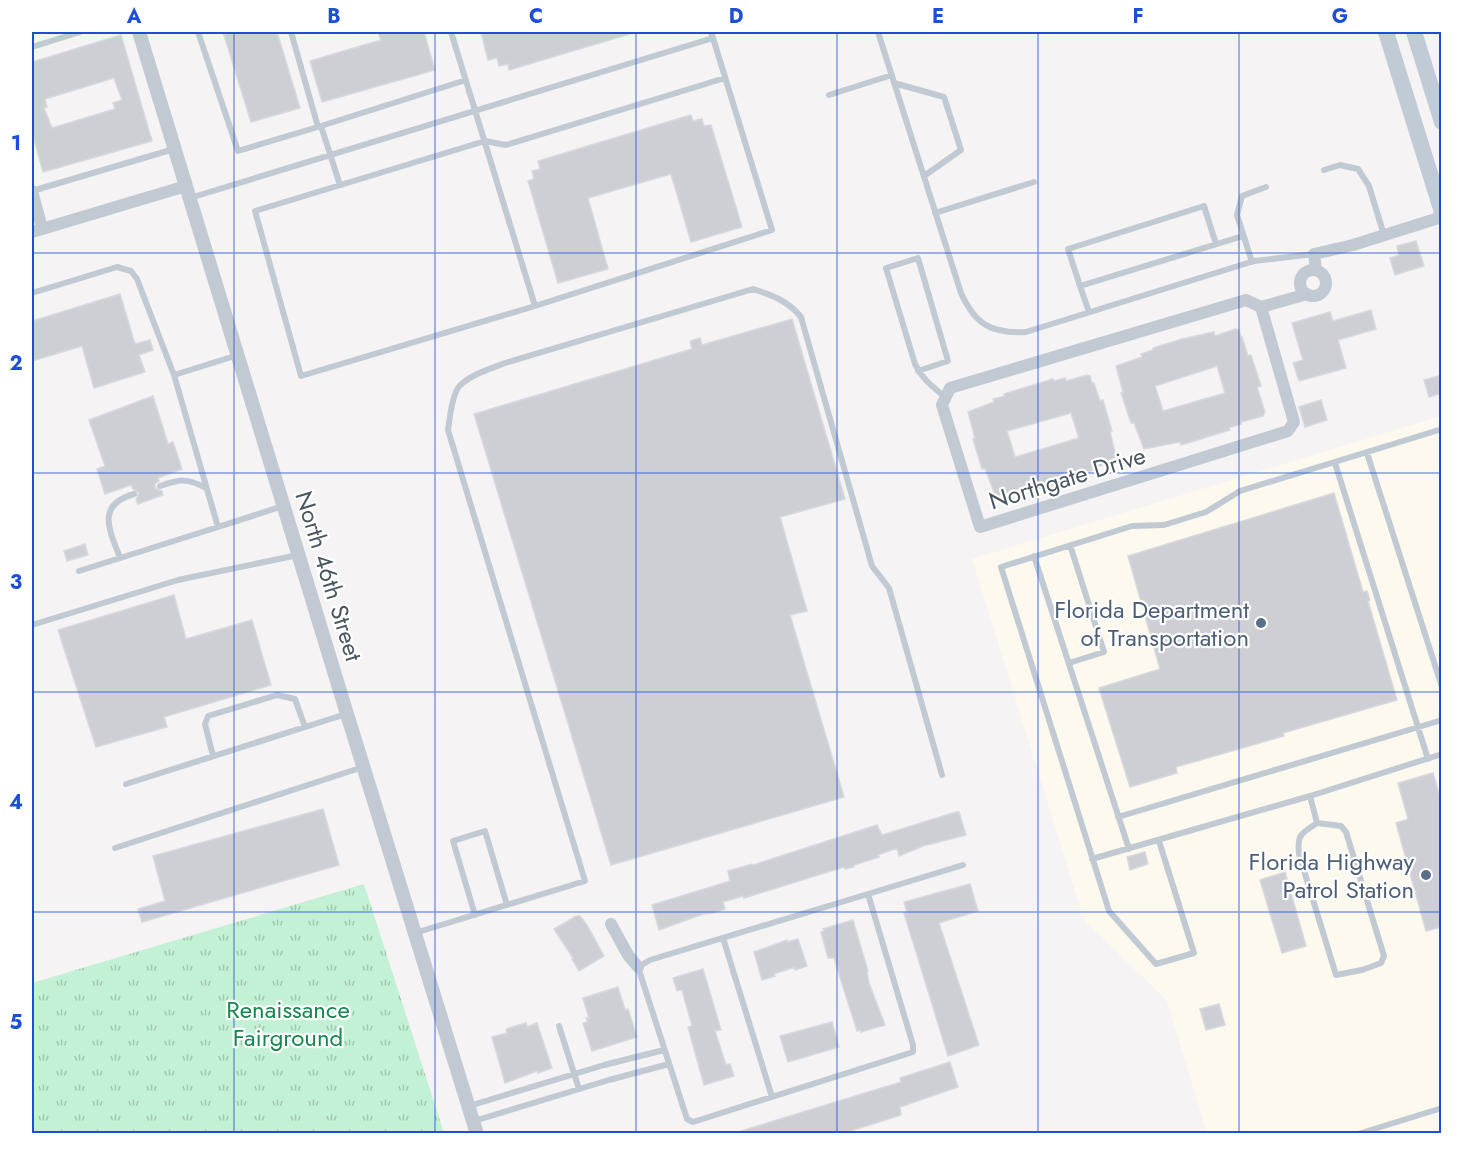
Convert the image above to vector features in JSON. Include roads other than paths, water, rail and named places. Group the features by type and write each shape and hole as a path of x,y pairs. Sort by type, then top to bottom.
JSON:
{"main road":[{"path":"1386,32 1442,212"},
{"path":"1414,32 1442,122"}],"street":[{"name":"North 46th Street","path":"139,32 347,714 476,1127"},
{"path":"32,191 37,230 188,192"},
{"path":"1316,270 1314,254 1353,246 1442,217"},
{"path":"946,397 950,388 1246,300 1261,307 1307,294 1319,294 1325,288 1325,276 1316,270 1305,272 1300,279 1301,288 1307,294"},
{"name":"Northgate Drive","path":"946,397 942,405 980,527 1288,431 1294,422 1261,307"},
{"path":"611,924 628,955 638,967"}],"lane":[{"path":"32,47 80,32"},
{"path":"198,32 238,151 466,80"},
{"path":"293,32 291,32 319,126 340,185"},
{"path":"451,32 535,306"},
{"path":"880,32 961,293 969,311 982,323 1010,333 1026,332 1252,262 1314,254"},
{"path":"188,192 330,154 712,35 772,230 535,306 301,376 255,211 484,141 506,145 725,78"},
{"path":"829,94 893,79 944,97 961,150 924,176"},
{"path":"32,191 175,148"},
{"path":"1324,170 1340,165 1358,169 1369,186 1384,236"},
{"path":"935,213 1034,182"},
{"path":"1252,262 1237,215 1242,196 1266,187"},
{"path":"1089,312 1068,249 1204,206 1216,244"},
{"path":"1080,286 1243,236"},
{"path":"918,371 948,362 918,258 886,267 918,371 926,381 946,397"},
{"path":"32,293 117,267 131,271 137,279 174,375 218,527"},
{"path":"415,933 585,881 448,430 451,408 459,387 481,372 505,363 753,289 780,299 793,307 801,317 872,566 889,588 942,775"},
{"path":"174,375 238,355"},
{"path":"1159,841 1194,953 1156,964 1108,911 1001,567 1132,526 1164,525 1175,522 1206,512 1240,491 1442,429"},
{"path":"1367,453 1442,687"},
{"path":"1335,463 1428,759"},
{"path":"160,486 190,479 206,488"},
{"path":"120,558 112,537 109,520 110,508 116,501 134,494"},
{"path":"79,571 284,506"},
{"path":"1068,663 1104,652 1070,545"},
{"path":"32,625 178,580 299,555"},
{"path":"1034,556 1129,849"},
{"path":"213,756 205,724 208,716 278,695 295,699 305,727"},
{"path":"126,784 347,714"},
{"path":"1118,817 1442,720"},
{"path":"1092,859 1310,796 1442,754"},
{"path":"115,848 364,766"},
{"path":"1310,796 1317,823"},
{"path":"1317,823 1341,826 1346,832 1384,956 1381,963 1362,970 1336,975 1299,854 1298,839 1302,833 1317,823"},
{"path":"475,915 453,841 463,837 485,831 507,905"},
{"path":"868,894 914,1045 913,1052 693,1122 687,1119 638,967 650,960 963,865"},
{"path":"723,938 772,1097"},
{"path":"559,1026 579,1089"},
{"path":"469,1106 664,1050"},
{"path":"476,1127 579,1089 669,1064"},
{"path":"1358,1134 1442,1108"}],"place":[{"name":"Florida Department of Transportation","path":"1261,623"},
{"name":"Florida Highway Patrol Station","path":"1426,875"}],"park label":[{"name":"Renaissance Fairground","path":"288,1023"}]}
